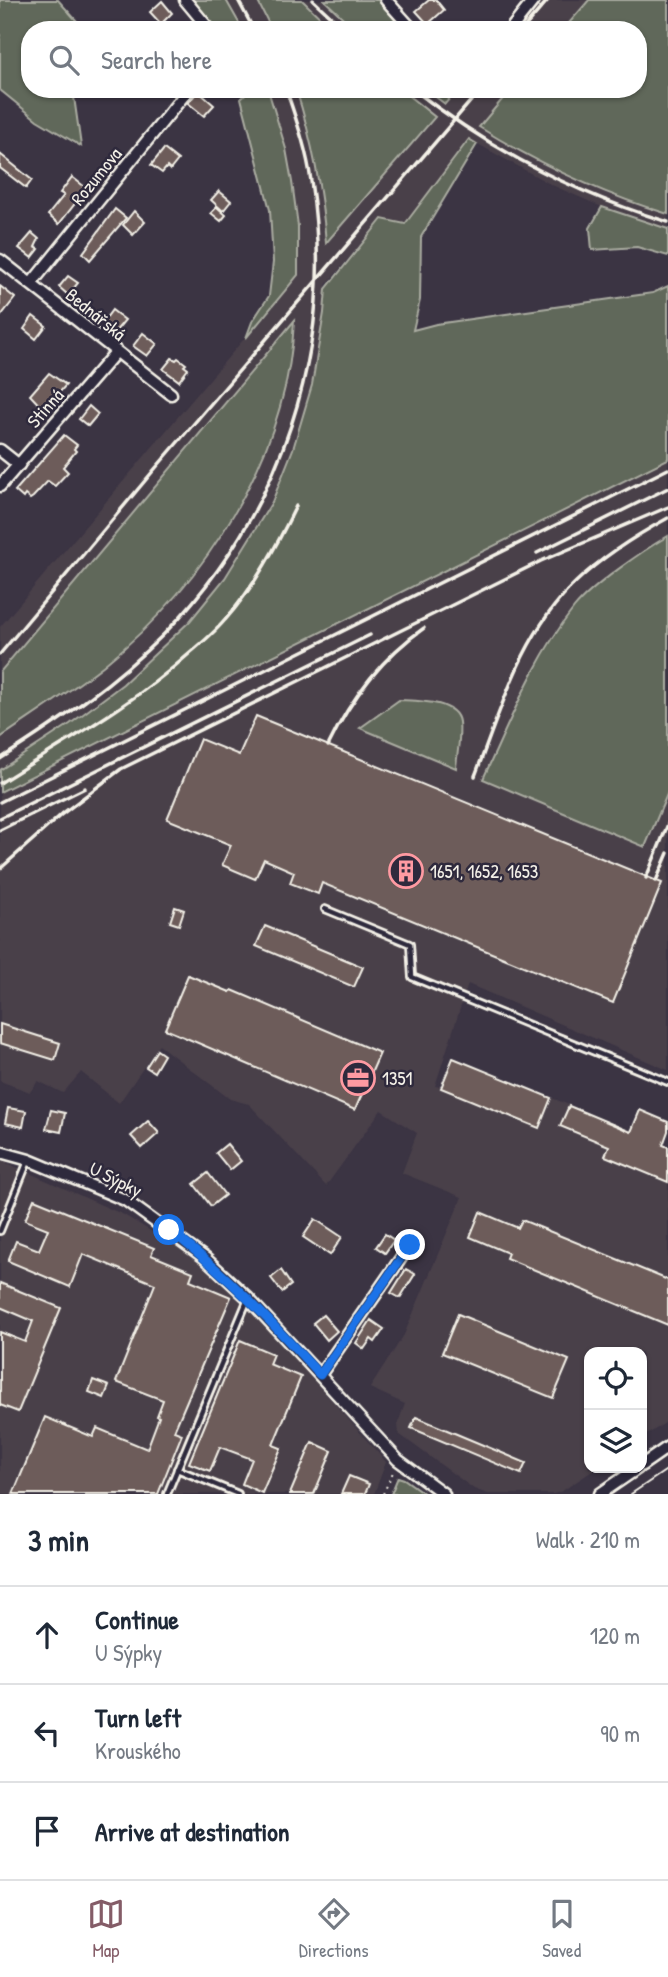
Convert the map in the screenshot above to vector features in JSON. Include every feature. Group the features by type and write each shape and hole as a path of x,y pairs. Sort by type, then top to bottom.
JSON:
{"street":[{"path":"185,0 202,21"},
{"path":"386,0 405,21"},
{"path":"517,21 534,0"},
{"name":"Rozumova","path":"31,284 182,98"},
{"name":"Bednářská","path":"0,260 171,394"},
{"name":"Stinná","path":"0,486 116,352"},
{"path":"0,450 19,465"},
{"name":"U Sýpky","path":"0,1152 29,1160 125,1200 205,1258 248,1298 398,1460 444,1494"},
{"path":"320,1375 410,1245"},
{"path":"647,1461 668,1447"},
{"path":"600,1494 630,1473"}],"lane":[{"path":"325,909 410,944 412,977 668,1082"},
{"path":"0,1231 29,1160"},
{"path":"167,1494 248,1298"},
{"path":"177,1469 237,1494"}],"path":[{"path":"383,1494 398,1460"}],"shaded area":[{"path":"226,0 257,0 268,21 238,21"},
{"path":"302,0 324,0 346,21 324,21"},
{"path":"535,0 589,0 571,21 517,21"},
{"path":"270,98 299,98 319,178 326,242 434,117 411,98 437,98 445,104 450,98 503,98 479,127 559,171 668,214 668,230 602,207 552,185 469,139 404,225 382,219 326,285 312,385 283,477 272,502 243,551 208,600 172,640 123,684 70,724 0,770 0,738 106,663 153,620 187,583 248,490 286,380 294,322 0,672 0,627 298,275 298,226 286,149"},
{"path":"668,459 668,536 622,567 576,606 483,779 645,846 668,792 668,1070 468,984 435,1086 441,1087 453,1057 668,1146 668,1421 647,1435 647,1347 584,1347 584,1473 589,1473 553,1494 488,1494 474,1489 399,1434 398,1423 405,1404 370,1388 404,1335 462,1197 402,1173 417,1133 381,1110 326,1186 249,1104 230,1099 159,1045 119,1103 81,1072 63,1093 38,1081 30,1092 0,1081 0,792"},
{"path":"0,1160 124,1215 195,1258 264,1324 386,1462 374,1494 0,1494"}],"green space":[{"path":"0,0 58,0 77,21 21,21 21,98 74,98 81,146 37,120 0,90"},
{"path":"192,0 226,0 238,21 210,21"},
{"path":"257,0 302,0 324,21 268,21"},
{"path":"324,0 378,0 398,21 346,21"},
{"path":"589,0 668,0 668,214 570,176 479,127 503,98 647,98 647,21 571,21"},
{"path":"241,98 271,98 286,149 298,226 298,275 246,338 252,322 269,296 273,262 270,210"},
{"path":"299,98 411,98 435,117 326,243 316,165"},
{"path":"437,98 450,98 445,104"},
{"path":"469,139 477,144 421,237 420,300 413,330 436,324 653,293 668,286 668,459 0,792 0,770 70,724 123,684 190,621 225,578 272,502 293,449 312,385 326,289 382,219 405,224"},
{"path":"602,207 668,229 668,256 637,247 592,250 590,228"},
{"path":"294,321 288,371 276,419 258,467 235,512 207,555 176,595 141,632 104,665 0,738 0,672"},
{"path":"668,536 668,792 645,847 483,779 535,669 574,608 618,569"},
{"path":"399,700 434,703 451,709 459,722 460,733 456,768 360,728"},
{"path":"398,1477 404,1479 425,1494 391,1494"}],"building":[{"path":"429,0 436,0 444,10 431,21 425,21 416,11"},
{"path":"162,1 172,13 164,21 158,21 150,12"},
{"path":"192,98 206,98 214,105 204,116 188,103"},
{"path":"164,149 178,160 170,170 167,167 162,173 151,165"},
{"path":"0,154 32,180 26,188 0,168"},
{"path":"72,177 85,187 82,190 84,192 59,224 48,215 64,195 60,193"},
{"path":"219,191 231,201 223,211 211,200"},
{"path":"217,207 226,215 221,221 211,213"},
{"path":"115,209 126,218 90,260 83,253"},
{"path":"134,211 145,222 133,235 123,225"},
{"path":"32,233 39,239 35,247 39,249 32,258 19,248"},
{"path":"68,276 78,283 68,295 59,287"},
{"path":"0,286 15,298 0,317"},
{"path":"112,310 125,320 115,332 103,322"},
{"path":"33,316 46,326 36,339 24,329"},
{"path":"143,333 157,344 147,356 133,346"},
{"path":"172,358 178,358 188,369 179,381 163,369"},
{"path":"49,373 66,385 44,410 30,395"},
{"path":"89,406 98,414 88,426 79,419"},
{"path":"64,435 77,445 74,449 76,451 63,467 68,472 55,486 48,481 33,497 30,499 25,495 23,498 15,491"},
{"name":"1651, 1652, 1653","path":"256,716 662,883 613,1003 322,883 318,894 290,883 294,872 264,859 255,879 222,865 231,845 167,819 200,739 239,755"},
{"path":"175,907 184,910 179,925 170,922"},
{"path":"265,926 363,967 354,987 256,946"},
{"path":"188,975 230,992 232,990 380,1053 355,1110 165,1029"},
{"path":"0,1024 60,1043 55,1060 0,1043"},
{"path":"157,1050 164,1055 154,1072 146,1067"},
{"path":"453,1058 551,1098 539,1128 441,1088"},
{"path":"569,1106 631,1132 640,1110 668,1122 663,1145 668,1147 668,1182 605,1156 609,1146 560,1126"},
{"path":"8,1108 26,1111 23,1127 5,1123"},
{"path":"51,1110 65,1113 61,1132 46,1129"},
{"path":"148,1121 159,1133 142,1148 131,1136"},
{"path":"227,1144 241,1161 230,1170 216,1153"},
{"path":"208,1173 225,1195 211,1206 194,1184"},
{"path":"34,1199 154,1248 151,1255 193,1272 190,1280 231,1297 174,1431 182,1434 158,1494 13,1494 45,1417 93,1437 97,1428 147,1449 163,1400 116,1382 155,1284 83,1254 70,1287 8,1261 16,1241 39,1250 48,1229 25,1220"},
{"path":"480,1212 518,1228 522,1220 668,1280 668,1325 506,1258 508,1253 470,1237"},
{"path":"315,1219 342,1237 330,1255 303,1237"},
{"path":"385,1234 394,1240 385,1253 376,1247"},
{"path":"406,1269 415,1274 400,1298 391,1293"},
{"path":"281,1270 291,1285 282,1292 271,1278"},
{"path":"0,1283 61,1308 18,1412 0,1405 0,1332 25,1342 33,1321 0,1307"},
{"path":"458,1314 569,1360 553,1398 442,1353"},
{"path":"323,1315 337,1331 327,1340 313,1323"},
{"path":"371,1320 384,1329 375,1342 371,1339 364,1349 356,1343"},
{"path":"240,1340 273,1354 269,1364 301,1377 273,1445 281,1448 262,1493 242,1484 252,1459 220,1447 210,1471 189,1463"},
{"path":"93,1380 109,1386 104,1398 89,1392"},
{"path":"416,1417 526,1463 521,1474 411,1428"},
{"path":"312,1442 332,1451 314,1494 290,1494"},
{"path":"349,1476 369,1484 365,1494 341,1494"}],"tram line":[{"path":"631,1494 668,1469"}],"railway":[{"path":"238,0 249,21"},
{"path":"313,0 335,21"},
{"path":"530,21 548,0"},
{"path":"0,759 85,701 126,669 164,634 205,587 240,536 269,482 291,425 307,366 315,305 317,243 311,181 304,146 289,98"},
{"path":"425,98 502,150 534,167 600,198 668,222"},
{"path":"0,654 473,98"},
{"path":"0,802 668,469"},
{"path":"537,553 668,488"},
{"path":"0,783 145,690 208,637 236,607 255,580 296,506"},
{"path":"0,869 62,814 121,769 541,561 668,507"},
{"path":"475,776 515,673 541,624 557,602 608,555 668,518"},
{"path":"328,746 368,680 394,652 424,628"},
{"path":"0,818 370,635"},
{"path":"0,830 85,788"},
{"path":"646,878 668,824"},
{"path":"656,881 668,853"}],"place":[{"name":"1651, 1652, 1653","path":"406,871"},
{"name":"1351","path":"358,1078"}],"route":[{"path":"169,1230 205,1258 248,1298 320,1375 410,1245"}]}
